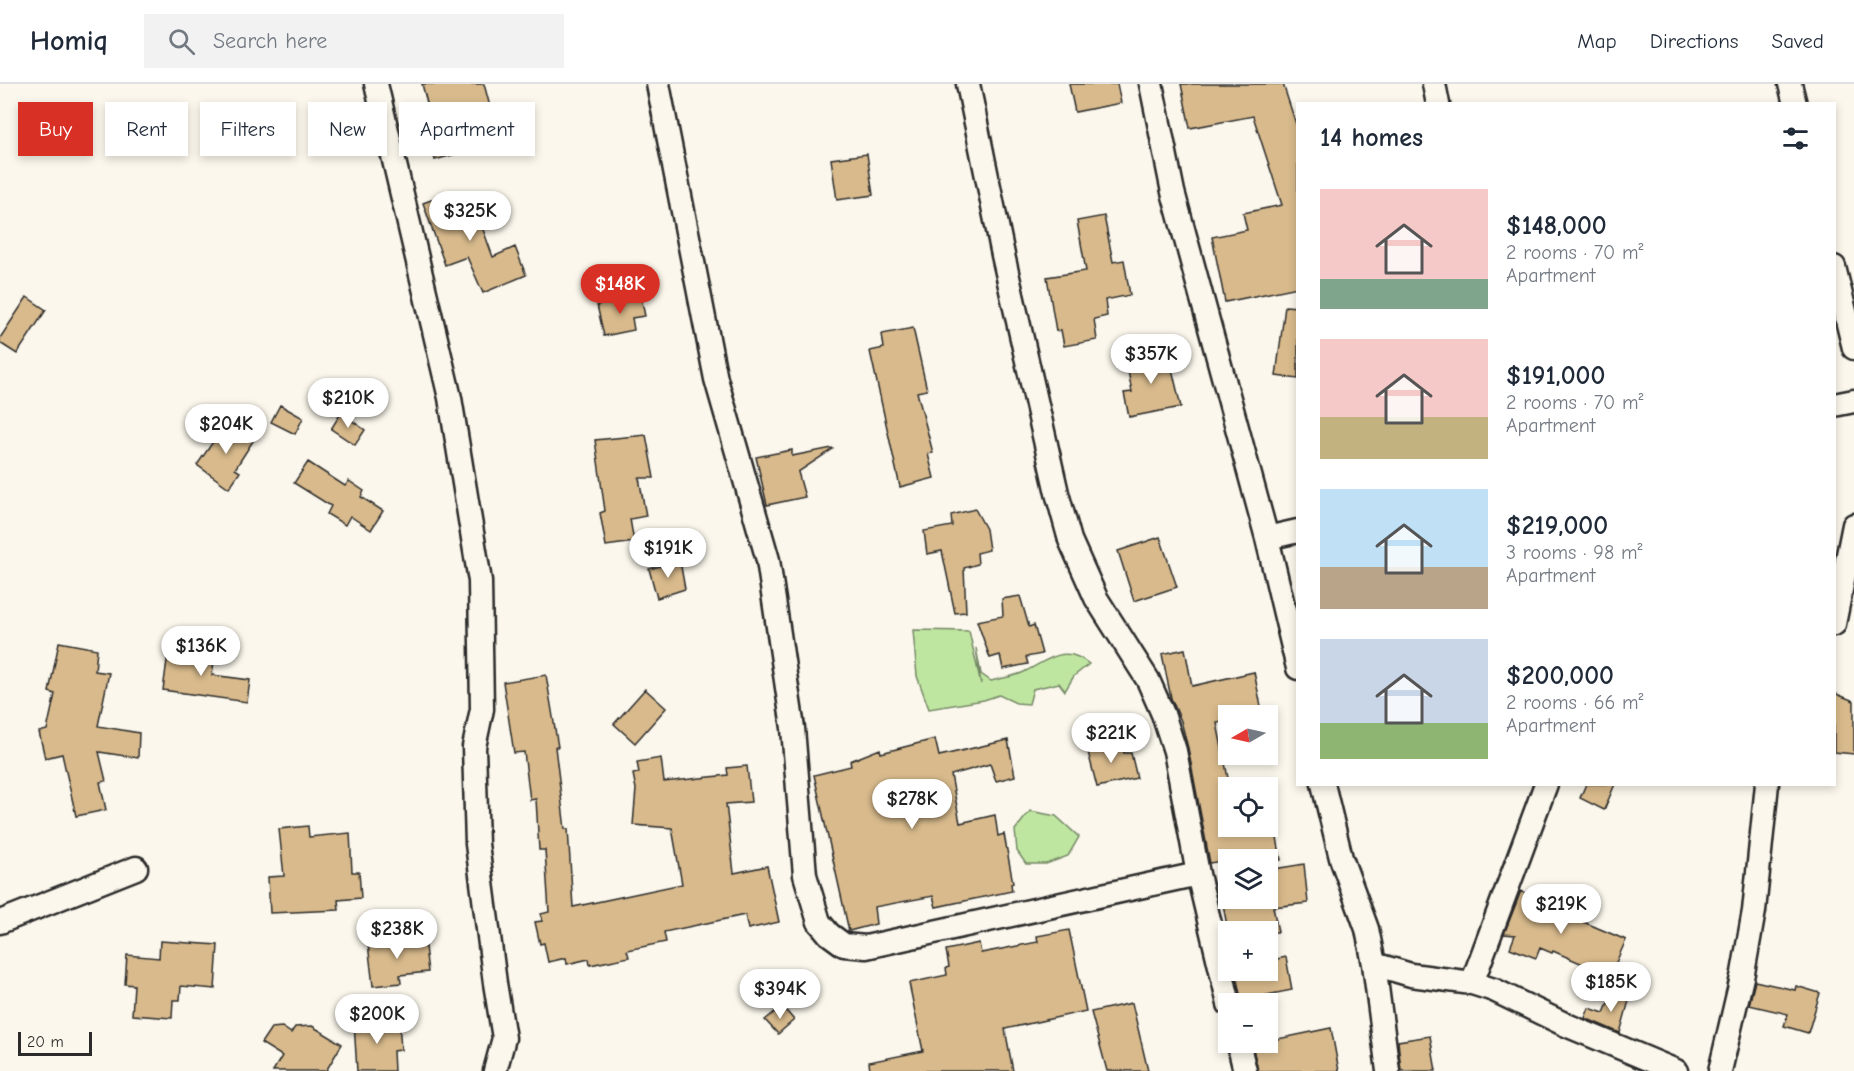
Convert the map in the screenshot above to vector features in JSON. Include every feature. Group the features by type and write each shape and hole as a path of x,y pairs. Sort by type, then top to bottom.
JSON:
{"street":[{"path":"376,84 450,398 480,581 482,709 474,758 477,844 504,1038 495,1071"},
{"path":"658,84 716,379 768,560 793,728 805,875 819,922 829,934 844,945 866,947 1198,874"},
{"path":"968,84 1014,300 1067,530 1096,598 1148,680 1163,714 1175,751 1198,874 1226,993"},
{"path":"1151,84 1173,192 1267,538 1296,660"},
{"path":"1434,84 1438,102"},
{"path":"1790,84 1794,102"},
{"path":"1836,275 1854,348"},
{"path":"1836,405 1854,401"},
{"path":"1836,614 1854,525"},
{"path":"1267,538 1296,531"},
{"path":"1323,786 1341,858 1367,929 1374,964 1388,1071"},
{"path":"1472,983 1545,786"},
{"path":"1720,1071 1749,942 1767,786"},
{"path":"0,922 136,868"},
{"path":"1374,964 1411,975 1472,983 1494,990 1564,1024 1676,1071"},
{"path":"1241,1053 1245,1071"}],"green space":[{"path":"913,630 969,631 981,684 976,648 981,674 991,681 1020,674 1048,659 1064,654 1080,658 1089,664 1074,676 1065,691 1059,683 1033,689 1029,704 1016,703 999,695 984,700 929,709 917,676"},
{"path":"1030,811 1056,816 1079,837 1068,856 1046,864 1026,864 1017,851 1015,830"}],"building":[{"path":"422,84 484,84 489,102 427,102"},
{"path":"1069,84 1117,84 1121,103 1075,112"},
{"path":"1181,84 1283,84 1296,124 1296,287 1225,302 1212,237 1247,230 1243,213 1282,205 1253,116 1190,128"},
{"path":"867,154 873,195 837,200 831,159"},
{"path":"434,156 449,156 435,160"},
{"path":"456,191 462,206 473,202 493,257 515,247 526,275 483,293 467,257 445,265 423,203"},
{"path":"1104,216 1113,262 1124,260 1130,295 1105,300 1107,316 1094,319 1097,340 1064,346 1061,330 1056,331 1047,277 1086,271 1077,221"},
{"path":"27,297 46,310 17,354 0,343 0,338"},
{"path":"641,297 645,316 632,318 634,330 604,336 597,305"},
{"path":"1285,306 1296,307 1296,379 1276,376"},
{"path":"913,328 927,390 917,392 933,453 928,454 934,478 900,487 870,351 884,348 882,334"},
{"path":"1168,352 1181,407 1129,417 1124,393 1132,392 1126,360"},
{"path":"280,405 303,418 295,434 271,422"},
{"path":"341,413 365,430 355,445 331,429"},
{"path":"226,423 253,441 235,469 240,472 229,488 197,465"},
{"path":"646,435 654,478 639,478 646,516 630,519 634,542 606,546 600,513 605,511 595,440"},
{"path":"832,448 798,472 805,497 767,505 756,457 792,450 792,456"},
{"path":"308,462 345,486 349,481 364,491 361,497 383,511 371,530 350,516 345,525 327,514 331,506 294,483"},
{"path":"975,509 986,529 989,550 977,553 978,564 964,568 966,612 955,613 942,551 927,554 924,531 952,526 951,515"},
{"path":"1160,537 1177,587 1134,601 1118,551"},
{"path":"680,561 685,589 657,598 649,569"},
{"path":"1020,596 1029,627 1034,625 1042,654 1026,657 1028,664 1003,669 1000,655 990,658 977,621 1003,616 1002,599"},
{"path":"59,642 97,649 95,671 109,673 98,726 139,733 138,758 99,752 106,781 100,782 106,810 76,816 62,754 45,758 39,732 47,730 55,694 49,692"},
{"path":"169,646 215,655 212,675 250,680 247,702 163,690"},
{"path":"1185,649 1192,686 1254,672 1261,705 1218,705 1218,765 1225,765 1228,777 1218,777 1218,837 1277,837 1281,860 1278,860 1278,849 1218,849 1218,862 1210,863 1188,748 1181,721 1171,698 1162,654"},
{"path":"546,675 558,747 555,747 565,829 568,829 573,907 682,884 672,828 633,825 636,789 633,774 639,773 637,762 661,758 664,782 728,775 727,768 747,766 751,802 726,804 734,873 767,866 779,922 748,929 745,915 664,932 666,942 627,950 629,957 590,965 589,959 567,964 566,958 548,962 544,943 540,944 535,922 542,921 541,914 549,912 545,850 539,850 536,799 530,800 524,752 514,753 503,682"},
{"path":"645,689 666,708 635,743 614,724"},
{"path":"1836,694 1854,701 1854,754 1836,752"},
{"path":"935,739 939,756 1008,740 1015,776 996,781 990,764 951,775 960,823 995,815 998,836 1004,834 1013,883 1011,884 1012,891 936,907 933,896 874,907 876,924 849,931 814,775 851,766 850,761 880,749 881,753"},
{"path":"1121,740 1124,753 1131,753 1137,778 1097,787 1087,748"},
{"path":"1585,786 1614,786 1604,810 1580,798"},
{"path":"308,826 309,837 350,833 352,872 359,872 361,898 338,900 339,910 270,913 268,877 284,876 279,829"},
{"path":"1304,864 1308,903 1278,906 1278,868"},
{"path":"1521,891 1569,910 1567,915 1626,940 1610,976 1553,951 1552,953 1540,948 1536,958 1510,948 1515,935 1504,934"},
{"path":"1224,909 1273,909 1276,921 1226,921"},
{"path":"1069,930 1086,1011 1005,1029 1013,1071 870,1071 869,1062 923,1051 909,983 947,975 946,968 949,967 946,950 979,943 981,953 1038,942 1037,936"},
{"path":"424,938 428,972 400,975 401,983 373,986 368,944"},
{"path":"160,941 218,945 215,989 181,986 180,1000 173,1000 172,1018 132,1015 134,985 125,984 127,955 159,958"},
{"path":"1286,957 1292,990 1277,993 1240,993 1237,981 1278,981 1278,959"},
{"path":"1755,981 1795,990 1796,986 1820,993 1808,1033 1784,1026 1788,1014 1749,1005"},
{"path":"1613,991 1630,997 1620,1033 1585,1018 1589,1008 1604,1013"},
{"path":"1132,1003 1148,1071 1107,1071 1091,1012"},
{"path":"782,1006 794,1020 778,1034 765,1020"},
{"path":"399,1021 401,1050 393,1051 394,1071 357,1071 354,1023"},
{"path":"312,1026 342,1044 326,1071 273,1071 282,1056 261,1043 271,1028 282,1027 291,1033 295,1027"},
{"path":"1331,1028 1339,1071 1258,1071 1254,1053 1278,1053 1278,1039"},
{"path":"1430,1036 1436,1071 1401,1071 1398,1041"}]}
